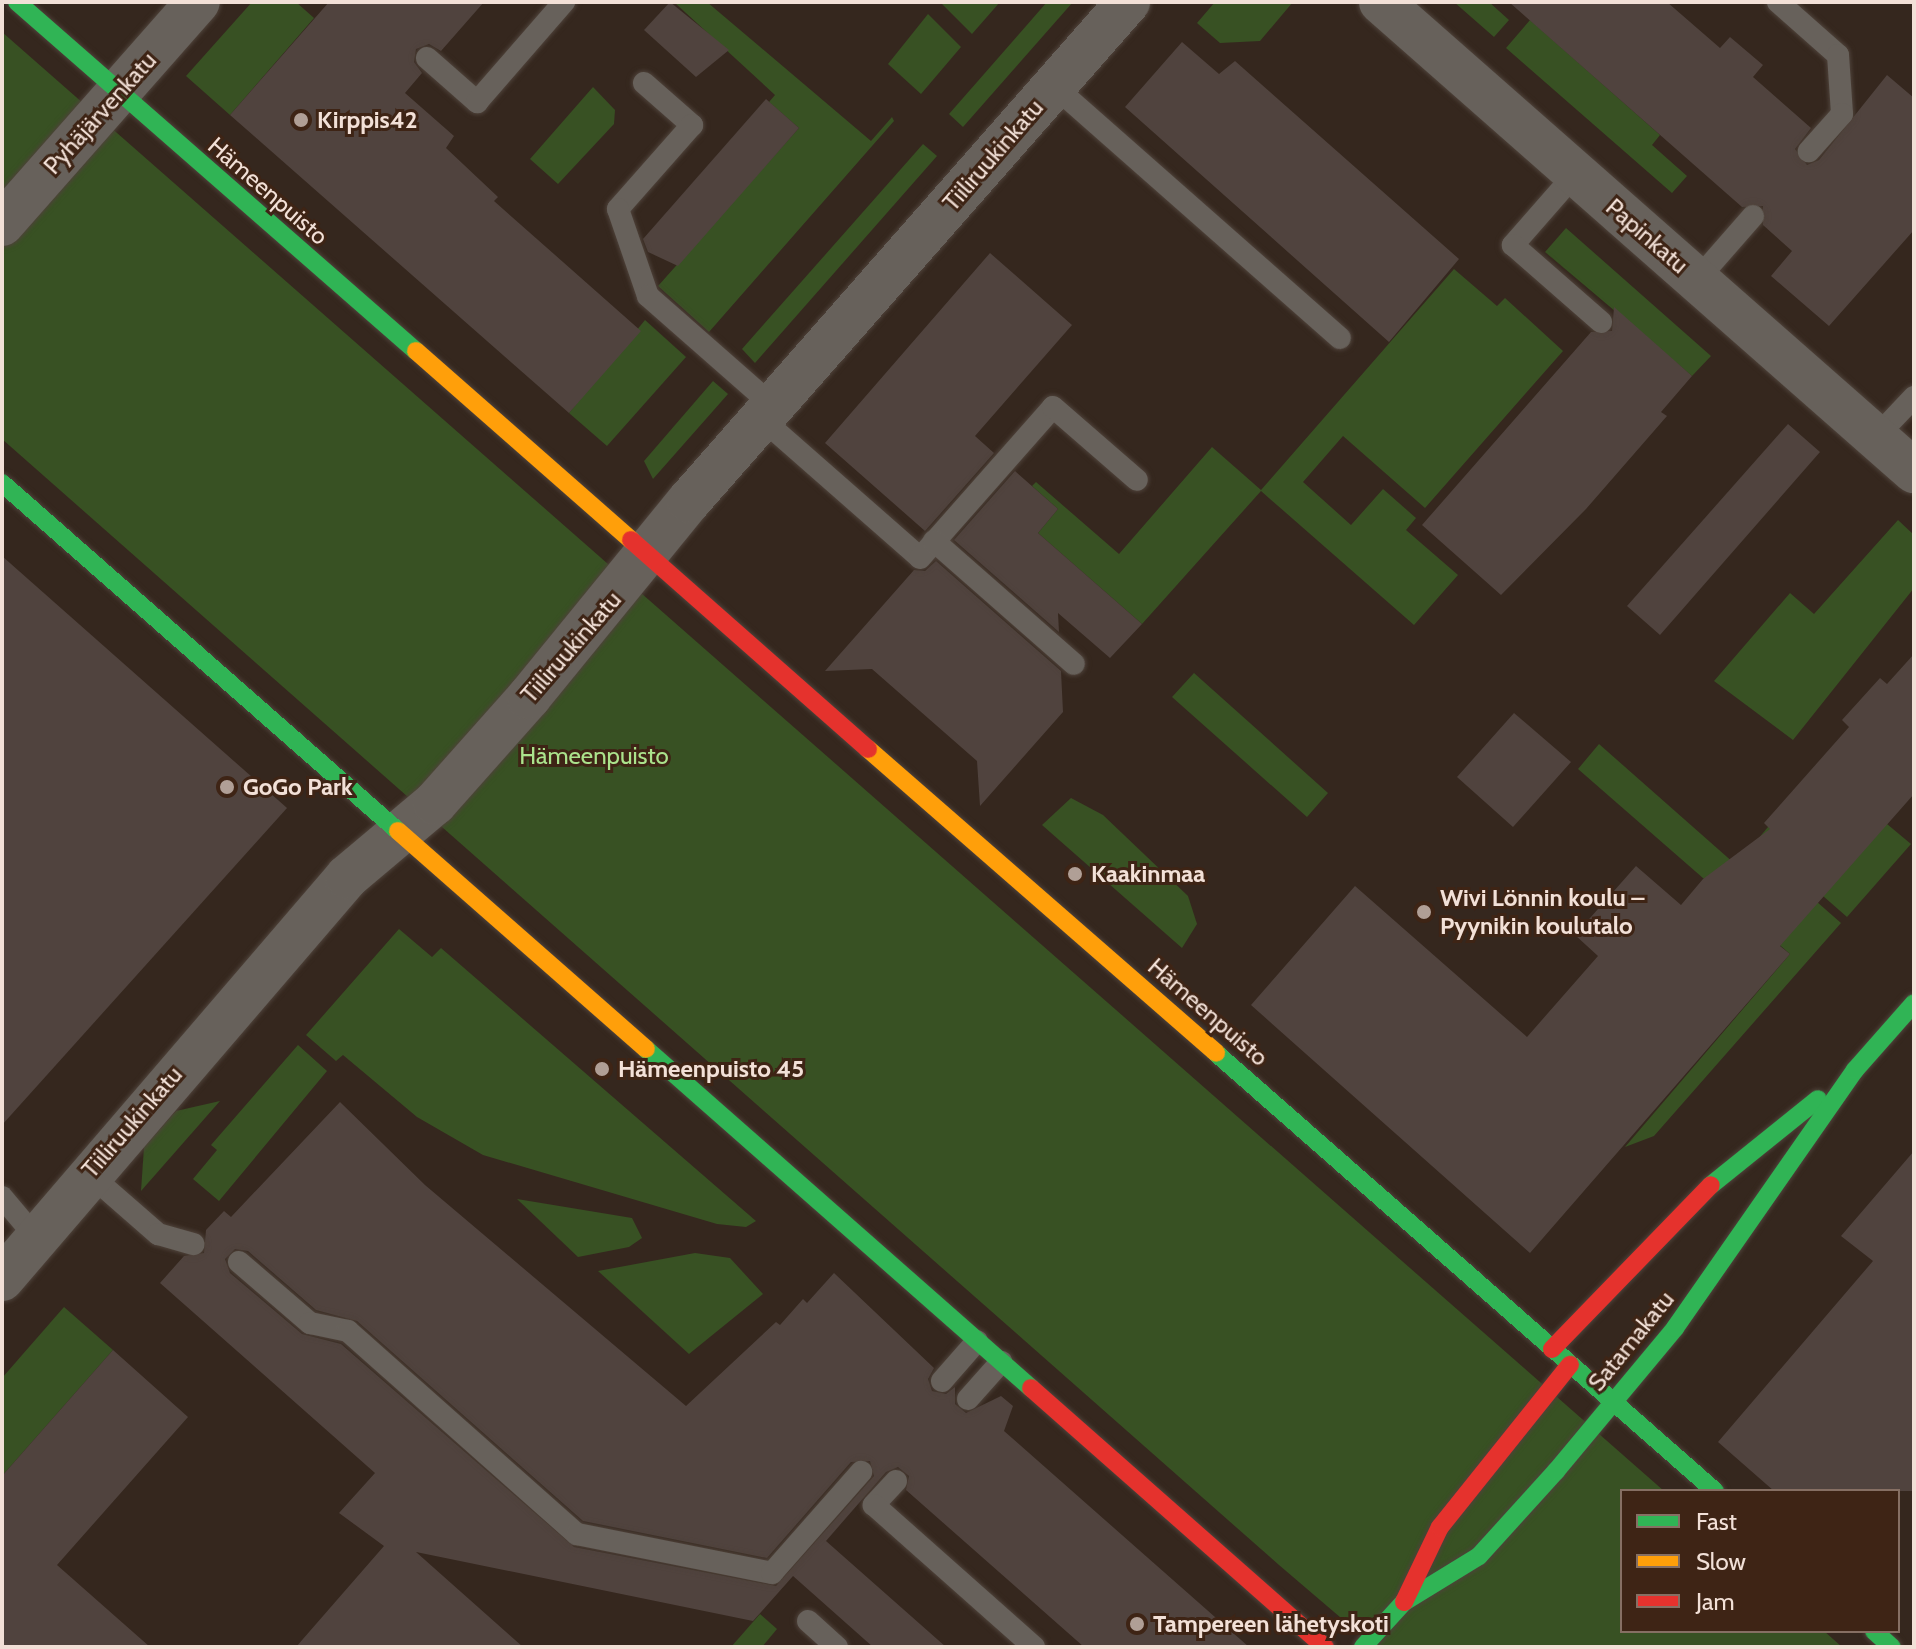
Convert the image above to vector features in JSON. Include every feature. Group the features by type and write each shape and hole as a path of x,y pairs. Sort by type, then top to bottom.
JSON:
{"main road":[{"name":"Hämeenpuisto","path":"17,2 1713,1489"},
{"path":"2,483 1325,1647"},
{"name":"Satamakatu","path":"1363,1647 1404,1602 1479,1556 1613,1402 1675,1328 1855,1070 1914,1003"},
{"name":"Satamakatu","path":"1552,1349 1719,1177 1855,1070"},
{"name":"Satamakatu","path":"1404,1602 1440,1527 1570,1365"},
{"path":"1876,1633 1892,1647"}],"street":[{"name":"Pyhäjärvenkatu","path":"2,224 198,2"},
{"name":"Tiiliruukinkatu","path":"2,1279 34,1235 347,877 435,803 767,412 1128,2"},
{"name":"Papinkatu","path":"1381,2 1914,471"}],"lane":[{"path":"427,58 477,102 564,2"},
{"path":"1778,2 1838,55 1842,114 1809,151"},
{"path":"644,83 692,125 618,209 648,296 920,558 1053,407 1137,480"},
{"path":"1054,86 1340,338"},
{"path":"1576,173 1513,245 1601,322"},
{"path":"1697,280 1753,216"},
{"path":"1876,437 1914,397"},
{"path":"934,541 1074,664"},
{"path":"88,1173 158,1234 194,1244"},
{"path":"2,1197 34,1235"},
{"path":"239,1262 310,1323 348,1331 577,1534 772,1573 861,1472"},
{"path":"942,1381 977,1341"},
{"path":"968,1399 1001,1362"},
{"path":"896,1481 874,1505 1034,1647"},
{"path":"808,1621 837,1647"}],"green space":[{"path":"252,2 296,2 314,18 230,115 186,76"},
{"path":"674,2 707,2 871,141 892,117 894,121 709,332 658,286 799,128 769,102 775,95"},
{"path":"940,2 1000,2 972,34"},
{"path":"1047,2 1073,2 963,127 949,114"},
{"path":"1215,2 1293,2 1260,41 1220,43 1197,23"},
{"path":"1454,2 1489,2 1509,20 1494,37"},
{"path":"928,14 961,47 921,94 888,64"},
{"path":"1530,20 1660,135 1652,145 1687,176 1672,193 1506,48"},
{"name":"Hämeenpuisto","path":"2,32 1662,1489 1620,1489 1620,1633 1826,1633 1842,1647 1375,1647 2,439"},
{"path":"593,87 615,110 614,124 558,184 530,159"},
{"path":"923,144 937,156 755,363 742,349"},
{"path":"1566,228 1711,356 1692,376 1545,252"},
{"path":"1454,269 1497,306 1505,298 1563,351 1425,508 1343,436 1303,482 1351,525 1383,489 1416,518 1406,530 1458,575 1414,625 1261,491 1142,624 1038,533 1058,509 1032,486 1036,482 1119,554 1212,447 1261,490"},
{"path":"645,320 686,357 607,446 569,413"},
{"path":"713,381 728,394 653,479 644,461"},
{"path":"1898,520 1914,535 1914,588 1793,740 1714,681 1790,593 1814,614"},
{"path":"1194,673 1328,793 1307,817 1172,697"},
{"path":"1599,744 1735,864 1752,845 1841,923 1654,1136 1625,1147 1790,954 1578,769"},
{"path":"1071,798 1103,815 1188,896 1197,924 1182,948 1042,825"},
{"path":"1887,824 1911,844 1847,917 1758,839 1768,827"},
{"path":"399,929 432,957 441,948 756,1221 746,1227 717,1224 483,1155 417,1117 343,1055 336,1061 306,1035"},
{"path":"298,1045 327,1071 219,1201 193,1179 217,1150 211,1145"},
{"path":"220,1101 141,1191 144,1147 176,1111"},
{"path":"517,1199 632,1218 642,1238 629,1247 578,1257"},
{"path":"695,1253 730,1258 763,1294 689,1354 598,1271"},
{"path":"64,1307 113,1350 2,1476 2,1378"},
{"path":"760,1614 777,1629 762,1647 731,1647"}],"building":[{"path":"329,2 484,2 441,51 429,44 416,49 414,62 422,73 405,93 454,136 446,148 498,197 494,201 641,331 569,413 230,115"},
{"path":"670,2 729,50 696,77 644,30"},
{"path":"1509,2 1667,2 1720,48 1730,37 1763,65 1753,77 1811,128 1795,149 1807,165 1819,160 1887,75 1914,98 1914,230 1829,326 1771,276 1792,251 1763,225 1763,206 1742,207"},
{"path":"1182,42 1219,74 1235,61 1459,259 1389,342 1125,107"},
{"path":"766,99 799,128 678,266 648,252 643,239"},
{"path":"990,253 1072,325 975,436 994,453 925,531 825,443"},
{"path":"1614,307 1692,376 1661,412 1667,416 1586,509 1501,595 1422,525 1591,332 1612,331"},
{"path":"1788,424 1820,452 1660,635 1627,606"},
{"path":"1015,471 1058,509 1038,533 1142,624 1110,658 1058,613 1059,632 954,540"},
{"path":"2,556 287,808 2,1125"},
{"path":"936,561 1061,671 1063,712 980,806 977,761 872,669 825,671 914,570 925,571"},
{"path":"1914,654 1914,794 1780,946 1790,954 1530,1253 1251,1005 1355,886 1527,1037 1598,956 1575,935 1636,866 1681,905 1703,879 1770,829 1764,823 1849,727 1842,720 1880,678 1887,684"},
{"path":"1514,713 1571,762 1513,827 1457,777"},
{"path":"340,1102 425,1185 686,1406 776,1322 780,1325 803,1299 807,1303 834,1273 934,1368 928,1379 932,1391 946,1394 955,1387 955,1404 966,1413 1001,1396 1013,1406 1004,1431 1249,1647 1084,1647 906,1490 909,1476 898,1467 886,1472 826,1541 946,1647 873,1647 793,1576 753,1621 416,1552 523,1647 296,1647 384,1546 339,1513 375,1473 160,1283 184,1256 204,1253 206,1230 224,1211 231,1217","holes":["235,1249 248,1251 316,1310 357,1321 583,1521 767,1558 851,1462 870,1461 874,1476 776,1586 574,1547 341,1344 302,1334 230,1273 225,1259"]},
{"path":"1914,1151 1914,1491 1772,1489 1718,1442 1873,1261 1841,1236"},
{"path":"113,1350 188,1417 57,1565 150,1647 2,1647 2,1476"}],"traffic: fast":[{"path":"17,2 416,351"},
{"path":"2,483 398,831"},
{"path":"1363,1647 1404,1602 1479,1556 1556,1471 1675,1328 1855,1070 1914,1003"},
{"path":"646,1049 1031,1388"},
{"path":"1216,1053 1713,1489"},
{"path":"1711,1185 1818,1099"},
{"path":"1876,1633 1892,1647"}],"traffic: slow":[{"path":"416,351 631,540"},
{"path":"868,749 1216,1053"},
{"path":"398,831 646,1049"}],"traffic: jam":[{"path":"631,540 868,749"},
{"path":"1552,1349 1711,1185"},
{"path":"1404,1602 1440,1527 1570,1365"},
{"path":"1031,1388 1325,1647"}],"place":[{"name":"Kirppis42","path":"301,120"},
{"name":"GoGo Park","path":"227,787"},
{"name":"Kaakinmaa","path":"1075,874"},
{"name":"Wivi Lönnin koulu – Pyynikin koulutalo","path":"1424,912"},
{"name":"Hämeenpuisto 45","path":"602,1069"},
{"name":"Tampereen lähetyskoti","path":"1137,1624"}]}
